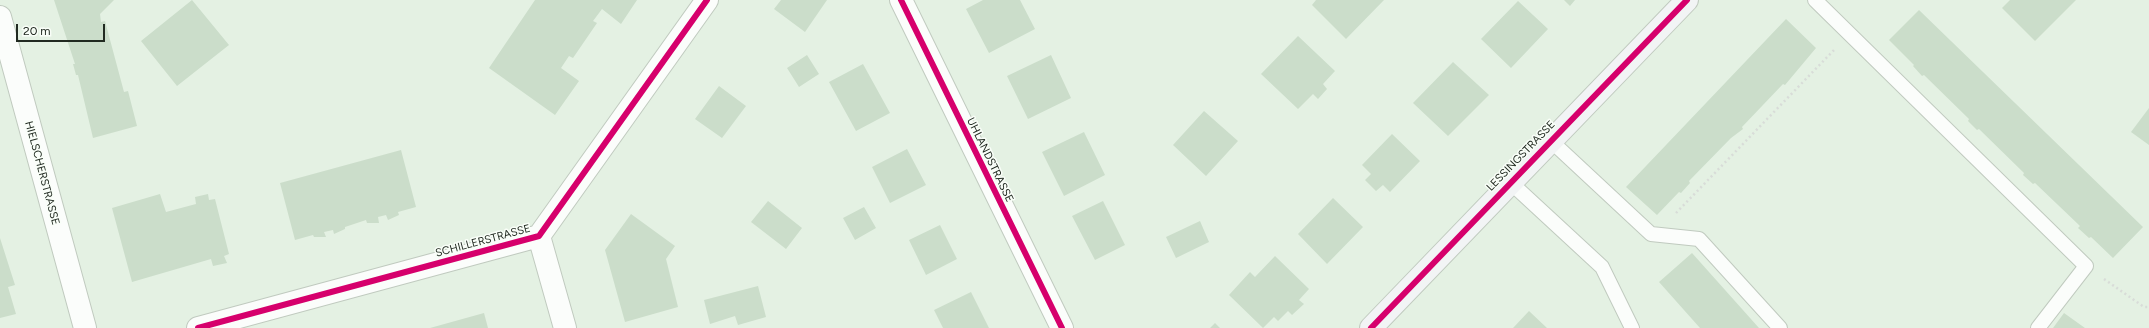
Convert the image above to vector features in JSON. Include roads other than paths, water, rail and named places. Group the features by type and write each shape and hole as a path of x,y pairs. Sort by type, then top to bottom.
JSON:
{"street":[{"name":"SCHILLERSTRASSE","path":"198,328 540,236 707,0"},
{"name":"UHLANDSTRASSE","path":"901,0 1062,328"},
{"name":"LESSINGSTRASSE","path":"1371,328 1550,140 1687,0"},
{"name":"HIELSCHERSTRASSE","path":"0,17 85,328"},
{"path":"540,236 565,328"}],"lane":[{"path":"1815,0 2086,266 2038,328"},
{"path":"1550,140 1651,234 1699,239 1780,328"},
{"path":"1510,182 1602,267 1632,328"}]}
